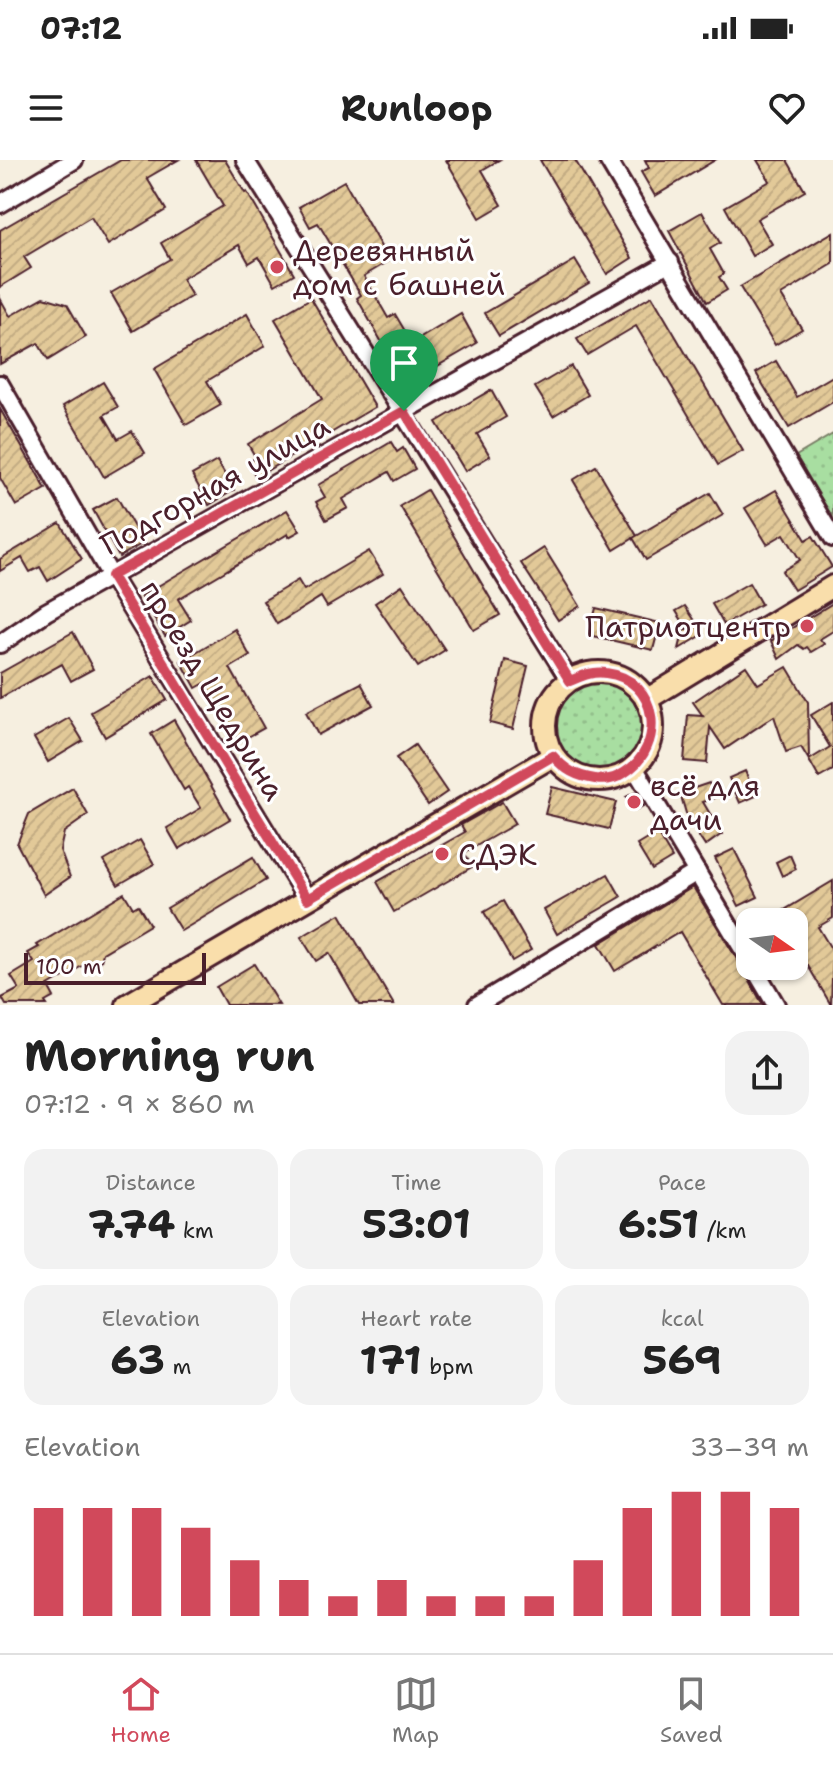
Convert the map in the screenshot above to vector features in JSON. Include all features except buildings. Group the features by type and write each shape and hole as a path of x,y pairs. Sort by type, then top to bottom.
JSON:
{"main road":[{"path":"646,700 833,586"},
{"path":"590,673 607,673 623,678 636,687 646,700 653,721 646,752 634,767 618,777 601,781 577,776 561,766 553,756 547,743 545,723 548,706 557,691 570,681 590,673"},
{"path":"127,1005 553,756"}],"street":[{"path":"0,204 74,160"},
{"path":"245,160 570,681"},
{"path":"608,160 833,538"},
{"name":"Подгорная улица","path":"0,644 46,612 670,262"},
{"name":"проезд Щедрина","path":"0,384 111,576 307,899"},
{"path":"634,767 736,937"},
{"path":"477,1005 697,872"},
{"path":"761,980 776,1005"}],"green space":[{"path":"833,434 833,518 796,456"},
{"path":"599,679 617,682 632,693 643,708 646,726 643,744 632,759 617,770 599,773 581,770 566,759 555,744 552,726 555,708 566,693 581,682"}],"place":[{"name":"Деревянный дом с башней","path":"277,267"},
{"name":"Патриотцентр","path":"807,626"},
{"name":"всё для дачи","path":"634,802"},
{"name":"СДЭК","path":"442,854"}],"route":[{"path":"404,411 570,681 590,673 607,673 623,678 636,687 646,700 653,721 652,735 646,752 634,767 618,777 601,781 577,776 561,766 553,756 307,899 111,576 404,411"}]}
